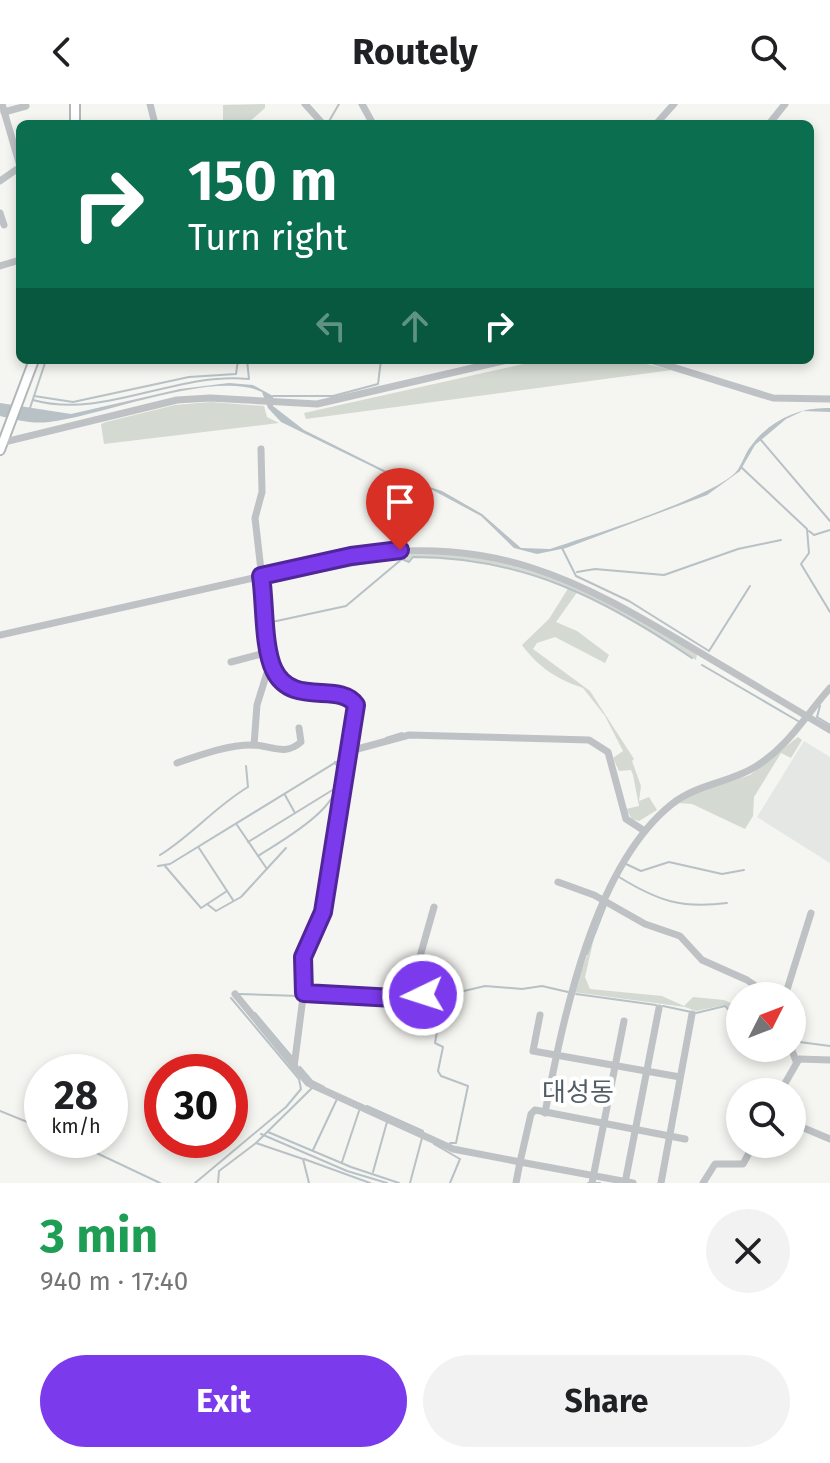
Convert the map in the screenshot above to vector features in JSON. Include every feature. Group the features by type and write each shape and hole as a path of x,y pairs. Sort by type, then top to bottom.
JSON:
{"main road":[{"path":"1,445 33,364"}],"street":[{"path":"660,120 674,104"},
{"path":"772,120 785,104"},
{"path":"16,153 3,108 26,106"},
{"path":"0,136 10,133"},
{"path":"0,213 4,225"},
{"path":"1,445 177,400 210,398 301,405 335,401 490,364"},
{"path":"663,364 773,398 830,399"},
{"path":"261,449 262,492 255,518 270,656 279,679 293,689 353,700 356,712 323,912 303,957 304,993 294,1067"},
{"path":"0,635 351,556 400,550 445,550 510,561 592,589 830,730"},
{"path":"231,662 270,656"},
{"path":"254,745 257,705 270,656"},
{"path":"545,1113 571,987 605,902 643,830 690,791 757,765 782,747 830,688"},
{"path":"177,763 215,751 254,745 282,751 293,748 301,742 299,728"},
{"path":"350,751 409,735 589,740 608,752 626,819 643,830"},
{"path":"558,882 605,902 645,924 680,936 702,960 750,982"},
{"path":"304,993 394,998 424,996 417,967 434,907"},
{"path":"789,982 811,913"},
{"path":"235,994 294,1067 314,1086 453,1149 592,1179 628,1183 635,1129 659,1008"},
{"path":"661,1183 692,1014"},
{"path":"540,1015 533,1051 680,1077"},
{"path":"592,1179 624,1021"},
{"path":"806,1061 830,1060"},
{"path":"516,1183 531,1114 535,1110 685,1139"},
{"path":"806,1129 830,1139"},
{"path":"703,1183 715,1164 746,1162 748,1158"}],"shaded area":[{"path":"265,104 265,108 252,120 223,120 223,105"},
{"path":"523,364 646,364 672,370 306,419 304,413"},
{"path":"229,383 253,385 273,396 273,406 304,430 398,477 442,491 482,514 521,548 550,549 702,493 736,472 751,446 767,429 776,422 803,411 786,419 755,445 740,471 707,495 566,548 537,554 514,548 481,516 427,487 400,480 281,422 268,408 262,392 241,386 187,390 49,422 0,416 0,403 71,414 180,389"},
{"path":"211,402 264,406 267,417 279,423 104,444 101,424 106,422 175,405"},
{"path":"818,408 830,408 830,412 803,411"},
{"path":"449,554 517,567 579,589 697,654 696,660 595,600 563,585 494,564 413,557 409,561 397,556 264,581 263,578 375,555"},
{"path":"569,587 578,591 556,622 577,631 609,655 605,663 555,637 537,643 533,649 590,691 634,759 632,761 641,786 639,801 649,797 657,810 639,821 632,819 626,809 639,806 633,775 631,770 619,771 613,758 623,751 605,716 583,688 549,672 522,645 549,619"},
{"path":"798,737 802,740 791,758 781,753 754,797 753,816 745,829 692,804 679,803 693,794 750,775"},
{"path":"804,741 830,757 830,863 757,817"},
{"path":"594,938 585,977 590,989 662,996 684,1006 693,997 724,1000 726,1006 696,1011 573,992"}],"waterway":[{"path":"330,120 339,104"},
{"path":"30,408 45,364"},
{"path":"34,396 73,402 189,377 236,374 237,364"},
{"path":"33,400 60,405 86,404 194,382 222,378 249,379 247,364"},
{"path":"273,396 333,396 378,384 380,364"},
{"path":"761,440 830,521"},
{"path":"741,467 807,529 809,553 801,564 830,612"},
{"path":"809,531 814,535 830,530"},
{"path":"577,572 595,569 664,575 738,549 781,540"},
{"path":"562,548 576,576 629,601 709,651 750,586"},
{"path":"265,582 397,557 409,562 413,557 490,564 526,573 594,600 692,658"},
{"path":"272,622 346,606 402,559"},
{"path":"702,665 798,721"},
{"path":"820,706 817,717 830,725"},
{"path":"386,738 402,733"},
{"path":"158,866 170,864 346,756"},
{"path":"258,856 300,829 327,804 336,791 339,776 335,762"},
{"path":"160,855 248,787 246,766"},
{"path":"248,842 339,786"},
{"path":"285,795 295,813"},
{"path":"237,825 267,869"},
{"path":"199,848 233,900"},
{"path":"207,904 216,911 241,897 286,848"},
{"path":"626,864 641,871 669,862 722,874 744,870"},
{"path":"165,866 201,908 227,891"},
{"path":"619,877 646,892 683,904 727,903"},
{"path":"587,954 606,905"},
{"path":"399,1001 430,999 485,986 522,989 542,986 568,992"},
{"path":"239,994 299,996"},
{"path":"576,994 656,1005"},
{"path":"195,1183 286,1107 301,1089 299,1079 231,998"},
{"path":"307,1002 402,1006 423,1002"},
{"path":"424,1002 440,1015 435,1043 443,1047 438,1071 441,1076 468,1086 456,1143 450,1143"},
{"path":"663,1006 696,1013 726,1007"},
{"path":"255,1013 292,1057"},
{"path":"806,1043 830,1046"},
{"path":"300,1067 312,1081 324,1087"},
{"path":"218,1183 219,1171 256,1143 312,1088"},
{"path":"313,1150 337,1099"},
{"path":"367,1106 423,1131"},
{"path":"0,1111 24,1121"},
{"path":"342,1162 359,1111"},
{"path":"373,1172 387,1122"},
{"path":"268,1132 351,1167 399,1183"},
{"path":"261,1134 347,1171 387,1183"},
{"path":"410,1183 422,1138"},
{"path":"256,1143 303,1159 309,1183"},
{"path":"434,1144 460,1159 450,1183"},
{"path":"107,1158 160,1183"},
{"path":"304,1159 370,1183"},
{"path":"588,1183 600,1183"}],"district":[{"name":"대성동","path":"578,1092"}],"route":[{"path":"400,550 351,556 261,576 269,656 279,679 300,692 349,698 356,705 323,912 303,957 306,974 304,993 394,998 423,995"}]}
